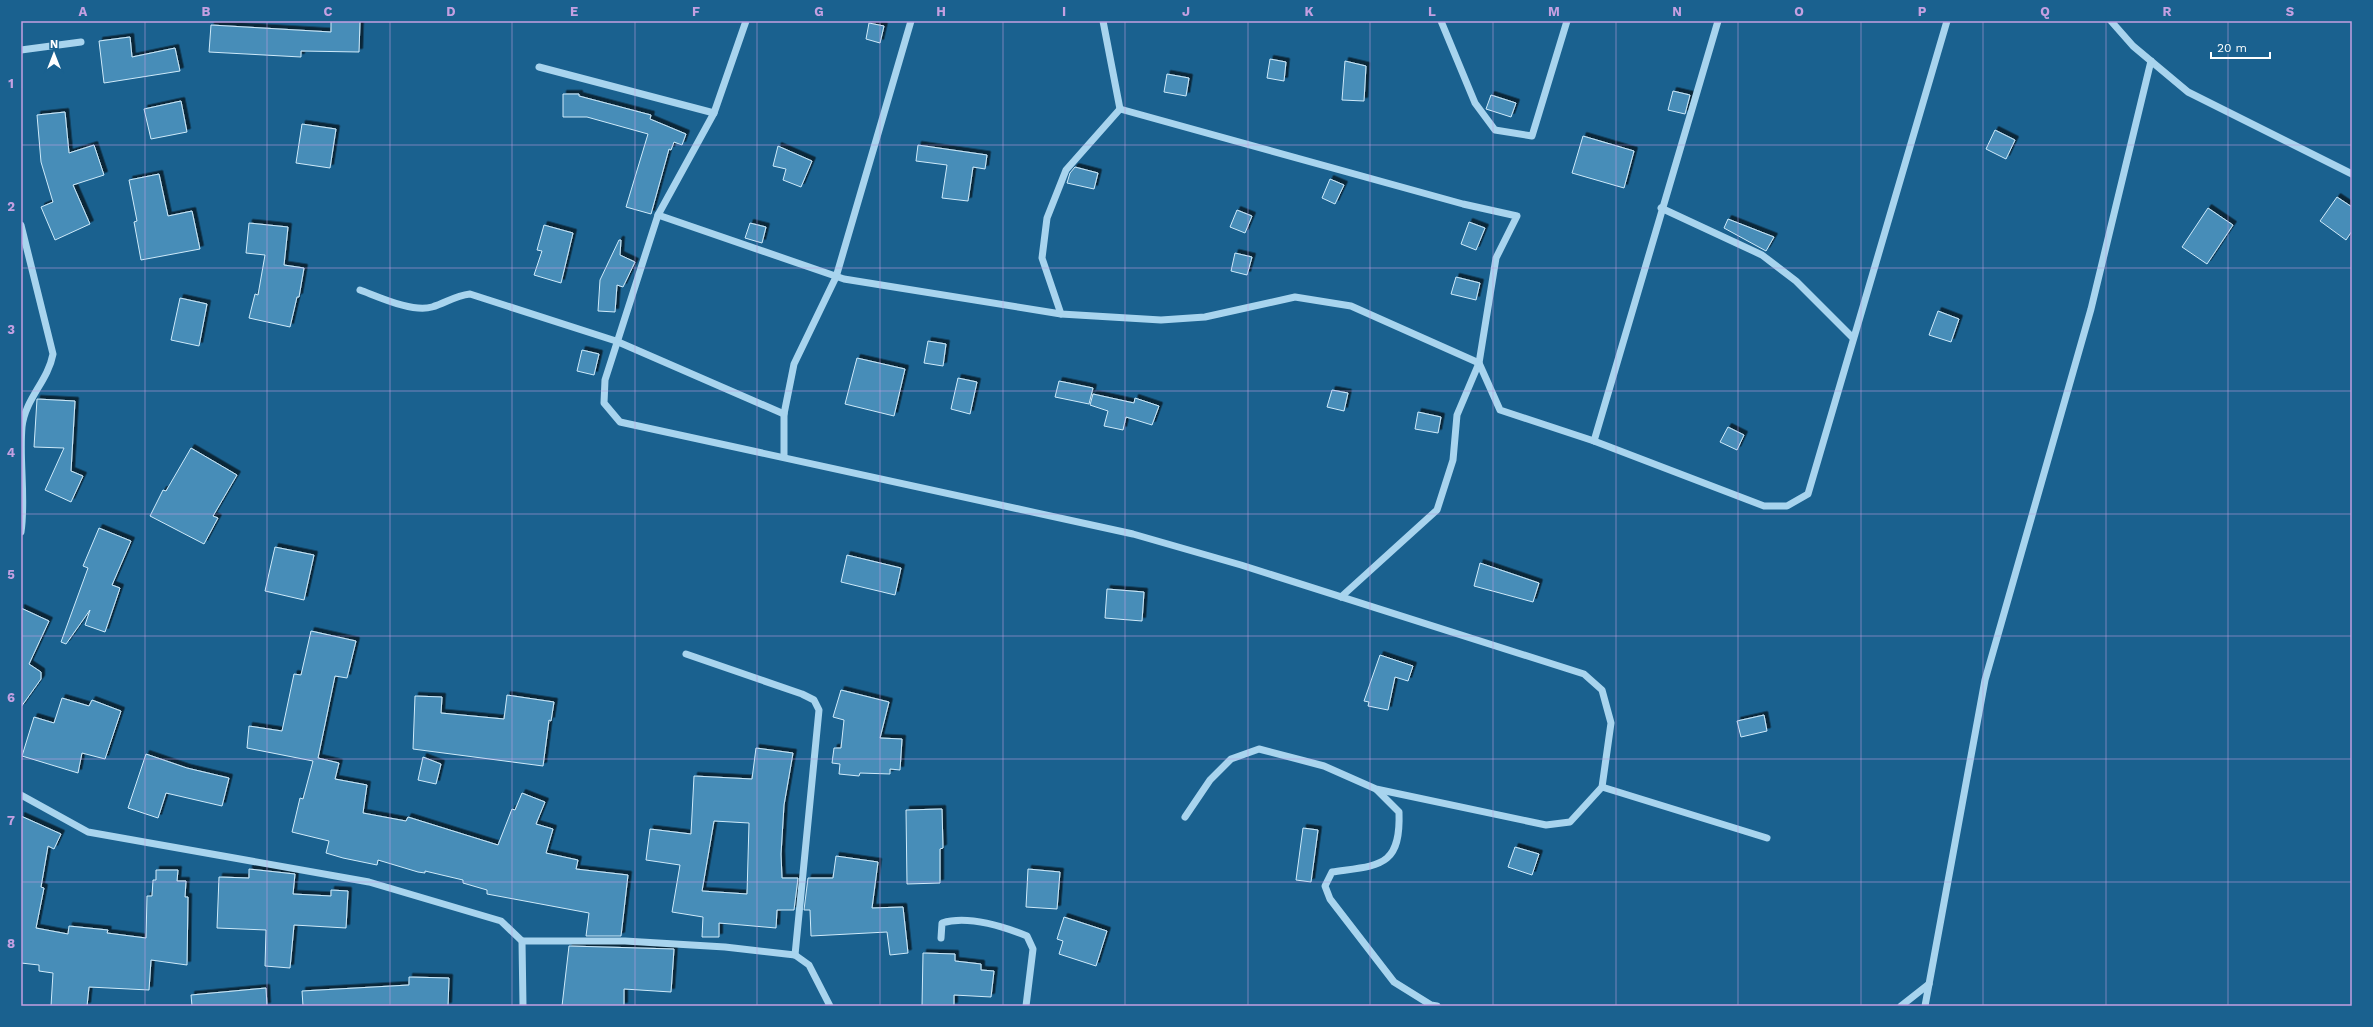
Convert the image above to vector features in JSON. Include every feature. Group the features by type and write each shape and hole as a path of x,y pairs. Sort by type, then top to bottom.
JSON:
{"street":[{"path":"746,21 714,113 658,215 616,341 605,380 604,403 620,422 1133,534 1341,596 1584,674 1602,690 1611,723 1602,787 1570,822 1546,825 1376,789 1324,766 1259,749 1230,759 1210,780 1185,817"},
{"path":"784,457 784,414 794,364 836,277 911,21"},
{"path":"1103,21 1120,109"},
{"path":"1441,21 1475,103 1495,130 1532,136 1567,21"},
{"path":"1594,441 1661,208 1718,21"},
{"path":"658,215 836,277 1061,314 1161,320 1205,317 1295,297 1351,306 1479,363 1500,410 1594,441 1764,506 1787,506 1808,494 1852,337 1947,21"},
{"path":"2111,21 2133,46 2188,92 2352,174"},
{"path":"21,50 81,42"},
{"path":"1925,1006 1985,680 2091,309 2151,61"},
{"path":"539,67 714,113"},
{"path":"1061,314 1042,258 1047,218 1066,170 1120,109"},
{"path":"1120,109 1464,204 1517,216 1496,258 1479,363 1457,415 1453,460 1437,510 1341,596"},
{"path":"1661,208 1762,255 1796,281 1852,337"},
{"path":"21,225 53,354 49,369 29,402 22,426 21,532"},
{"path":"360,290 415,309 431,308 455,296 470,294 616,341 784,414"},
{"path":"686,654 802,694 814,700 819,710 795,955"},
{"path":"1602,787 1767,838"},
{"path":"1376,789 1399,812 1400,835 1392,853 1378,866 1332,872 1325,886 1330,900 1394,982 1431,1005 1437,1006"},
{"path":"21,795 88,832 369,882 501,920 522,941 523,1006"},
{"path":"941,938 942,923 956,918 1006,928 1026,936 1033,949 1026,1006"},
{"path":"522,941 625,941 725,947 795,955 809,965 830,1006"},
{"path":"1901,1006 1929,984"}],"building":[{"path":"331,21 360,21 359,52 301,51 301,57 209,52 211,25 331,32"},
{"path":"869,23 884,26 880,43 866,39"},
{"path":"130,37 132,57 175,48 180,71 104,83 99,41"},
{"path":"1270,59 1286,62 1284,81 1267,78"},
{"path":"1345,61 1366,66 1364,101 1342,100"},
{"path":"1167,74 1189,78 1186,96 1164,92"},
{"path":"1673,91 1690,95 1685,114 1668,110"},
{"path":"563,94 579,94 579,96 651,115 650,119 686,134 682,145 674,142 671,150 669,149 651,214 626,207 648,134 587,117 563,117"},
{"path":"1491,95 1516,103 1511,117 1486,109"},
{"path":"181,101 187,132 151,139 144,109"},
{"path":"65,112 69,153 94,145 104,175 73,185 90,224 55,240 41,207 53,202 41,162 37,115"},
{"path":"302,124 336,129 330,168 296,163"},
{"path":"1995,130 2015,140 2006,159 1986,149"},
{"path":"1583,136 1634,151 1624,188 1572,173"},
{"path":"918,145 987,155 985,169 973,167 968,201 942,198 947,165 916,161"},
{"path":"778,146 812,161 801,187 783,180 786,169 773,166"},
{"path":"1075,167 1098,173 1094,189 1067,183 1070,173"},
{"path":"159,174 168,216 192,211 200,249 141,260 134,222 137,221 129,180"},
{"path":"1330,179 1344,185 1335,204 1322,198"},
{"path":"2337,197 2352,207 2352,231 2346,240 2320,221"},
{"path":"2208,208 2233,225 2207,264 2182,247"},
{"path":"1237,210 1252,216 1245,233 1230,227"},
{"path":"1728,219 1774,237 1766,251 1724,228"},
{"path":"1469,222 1485,228 1476,250 1461,244"},
{"path":"249,223 288,227 284,265 304,268 299,297 297,297 290,327 249,318 255,294 258,295 265,255 246,253"},
{"path":"750,223 766,227 762,243 745,238"},
{"path":"544,225 573,233 561,283 534,275 542,251 537,250"},
{"path":"619,240 621,240 620,255 635,262 623,287 617,285 615,312 598,311 600,280"},
{"path":"1235,253 1252,257 1247,275 1231,271"},
{"path":"1456,277 1480,283 1476,300 1451,294"},
{"path":"180,298 207,304 199,346 171,340"},
{"path":"1938,311 1959,319 1951,342 1929,335"},
{"path":"928,341 946,344 943,366 924,363"},
{"path":"582,350 599,354 594,375 577,371"},
{"path":"857,358 905,369 894,416 845,404"},
{"path":"958,378 977,382 970,414 951,409"},
{"path":"1059,381 1093,388 1089,404 1055,397"},
{"path":"1332,390 1348,393 1344,411 1327,407"},
{"path":"1093,394 1134,403 1135,398 1159,406 1152,425 1126,417 1123,430 1104,426 1108,411 1090,405"},
{"path":"37,399 75,401 71,471 83,476 71,502 45,490 64,448 34,447"},
{"path":"1418,412 1441,417 1438,433 1415,429"},
{"path":"1728,427 1744,435 1737,450 1720,442"},
{"path":"191,448 237,475 213,516 218,518 204,544 150,516 163,490 166,491"},
{"path":"99,528 131,541 112,585 120,588 105,632 85,625 90,610 66,644 61,642 88,568 83,566"},
{"path":"275,547 314,555 304,600 265,591"},
{"path":"847,555 901,568 895,595 841,582"},
{"path":"1480,563 1539,583 1533,602 1474,586"},
{"path":"1107,589 1144,592 1142,621 1105,618"},
{"path":"21,608 49,621 29,664 41,672 41,679 21,707"},
{"path":"311,631 356,641 347,678 335,676 318,758 339,763 335,779 367,785 363,813 406,821 408,817 498,845 512,809 515,810 522,793 545,802 536,824 553,829 546,853 578,860 576,869 628,875 621,936 586,936 589,913 487,894 487,890 463,883 463,880 425,871 425,873 418,872 378,860 377,865 343,858 326,853 329,841 292,832 300,798 303,799 313,761 247,748 249,726 282,731 294,674 301,675"},
{"path":"1380,655 1413,666 1408,681 1395,677 1388,710 1368,706 1369,702 1364,701"},
{"path":"841,690 889,702 880,738 902,739 900,770 890,769 890,774 860,773 859,776 839,774 840,764 832,763 834,748 841,748 844,720 833,717"},
{"path":"507,695 554,702 551,721 549,720 543,766 413,749 415,696 442,697 441,713 504,719"},
{"path":"62,698 89,706 92,700 121,711 105,759 82,753 78,773 22,756 34,717 54,723"},
{"path":"1764,715 1767,731 1741,737 1737,721"},
{"path":"756,748 793,753 784,805 781,854 782,878 798,878 794,910 777,910 776,928 719,923 719,937 702,937 703,917 672,912 680,865 646,860 650,829 691,834 694,776 752,779","holes":["714,821 749,823 747,894 702,891"]},
{"path":"146,754 187,768 229,778 222,806 166,793 158,818 128,808"},
{"path":"423,757 441,764 436,784 418,780"},
{"path":"942,809 943,848 940,849 940,883 907,884 906,810"},
{"path":"21,816 61,834 54,849 48,846 41,887 44,888 36,928 68,934 69,926 108,930 107,933 146,938 147,896 152,896 153,880 156,880 156,870 178,870 177,881 186,881 185,897 188,897 187,965 151,960 149,990 89,987 87,1006 51,1006 53,973 39,971 39,965 21,963"},
{"path":"1303,828 1318,830 1311,882 1296,880"},
{"path":"1515,847 1539,854 1532,875 1508,867"},
{"path":"836,856 878,862 872,908 903,907 908,953 890,955 887,932 811,936 810,910 804,910 808,878 833,878"},
{"path":"249,869 295,874 293,894 331,896 331,890 348,891 346,928 294,925 290,968 265,966 266,930 217,928 219,877 249,878"},
{"path":"1028,869 1060,872 1057,909 1026,907"},
{"path":"1064,917 1107,931 1096,966 1059,954 1063,941 1057,939"},
{"path":"569,946 674,949 671,992 624,989 624,1006 562,1006"},
{"path":"923,953 955,954 955,961 981,964 981,970 994,971 991,997 954,995 954,1006 922,1006"},
{"path":"409,977 449,978 448,1006 303,1006 302,991 409,985"},
{"path":"266,988 267,1006 192,1006 191,995"}]}
